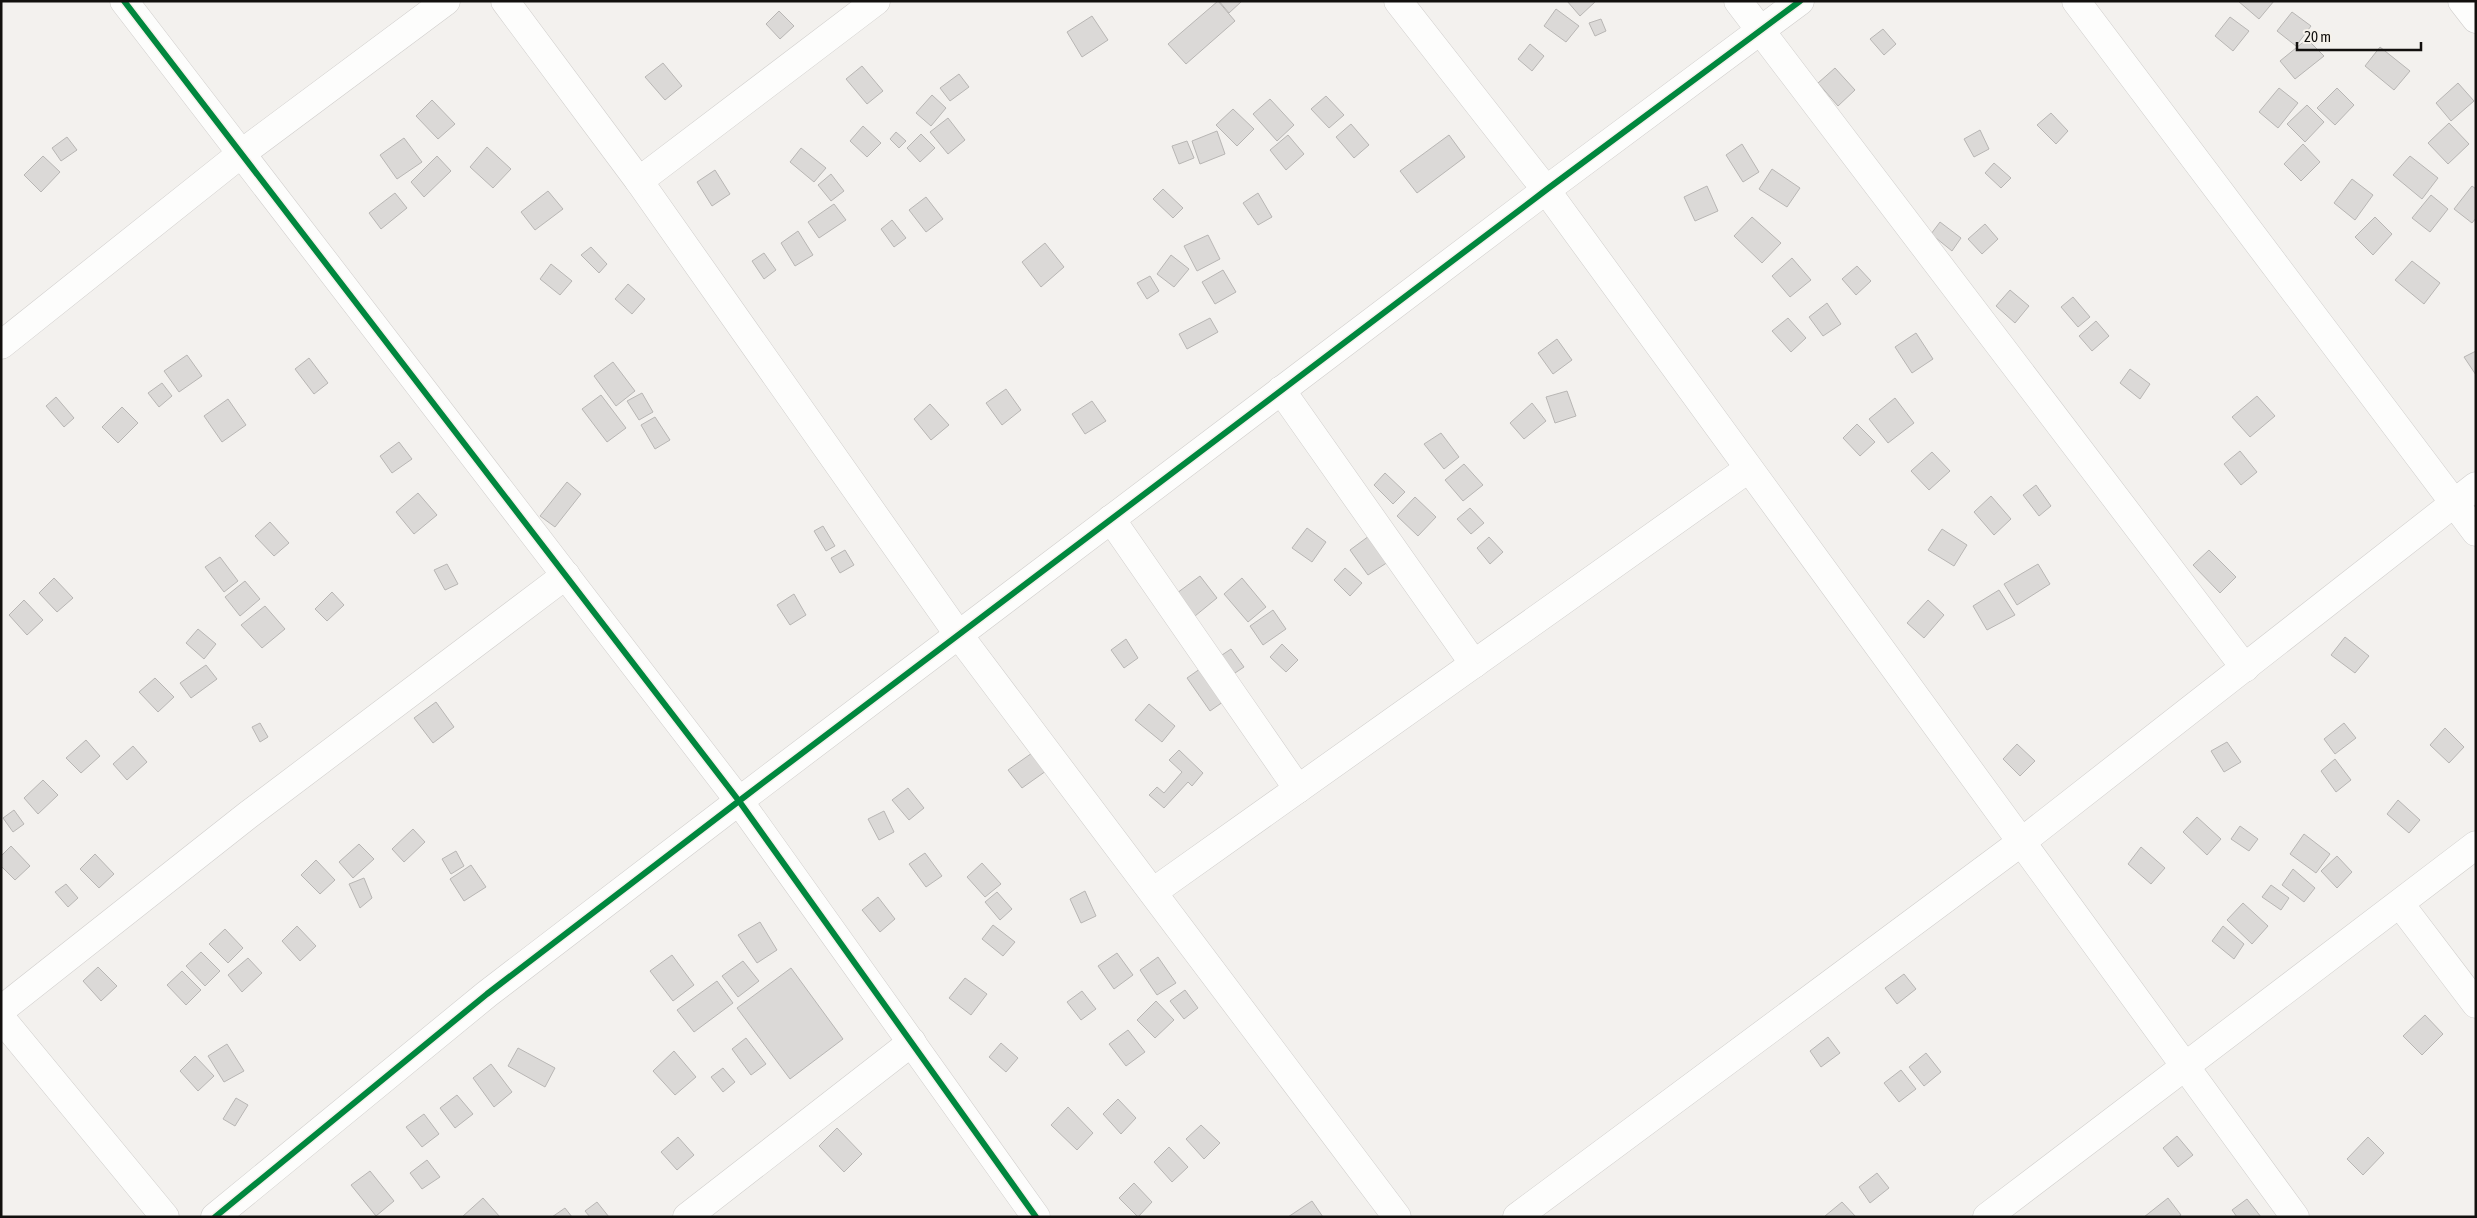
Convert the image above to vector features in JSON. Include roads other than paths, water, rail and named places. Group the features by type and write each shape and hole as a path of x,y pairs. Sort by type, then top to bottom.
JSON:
{"street":[{"path":"124,1 739,800 1036,1217"},
{"path":"1,345 242,152 446,1"},
{"path":"505,1 639,181 958,634 1397,1217"},
{"path":"639,181 876,1"},
{"path":"1398,1 1546,190 2020,843 2295,1217"},
{"path":"1738,1 2245,668"},
{"path":"215,1217 487,994 739,800 1546,190 1800,1"},
{"path":"2076,1 2476,532"},
{"path":"2462,1 2476,19"},
{"path":"1281,390 1474,664"},
{"path":"1153,892 1748,469"},
{"path":"1517,1217 2020,843 2476,486"},
{"path":"1111,519 1298,789"},
{"path":"1,1010 248,815 566,575"},
{"path":"1987,1217 2183,1066 2476,845"},
{"path":"2400,904 2476,1004"},
{"path":"1,1018 165,1217"},
{"path":"687,1217 912,1042"}]}
